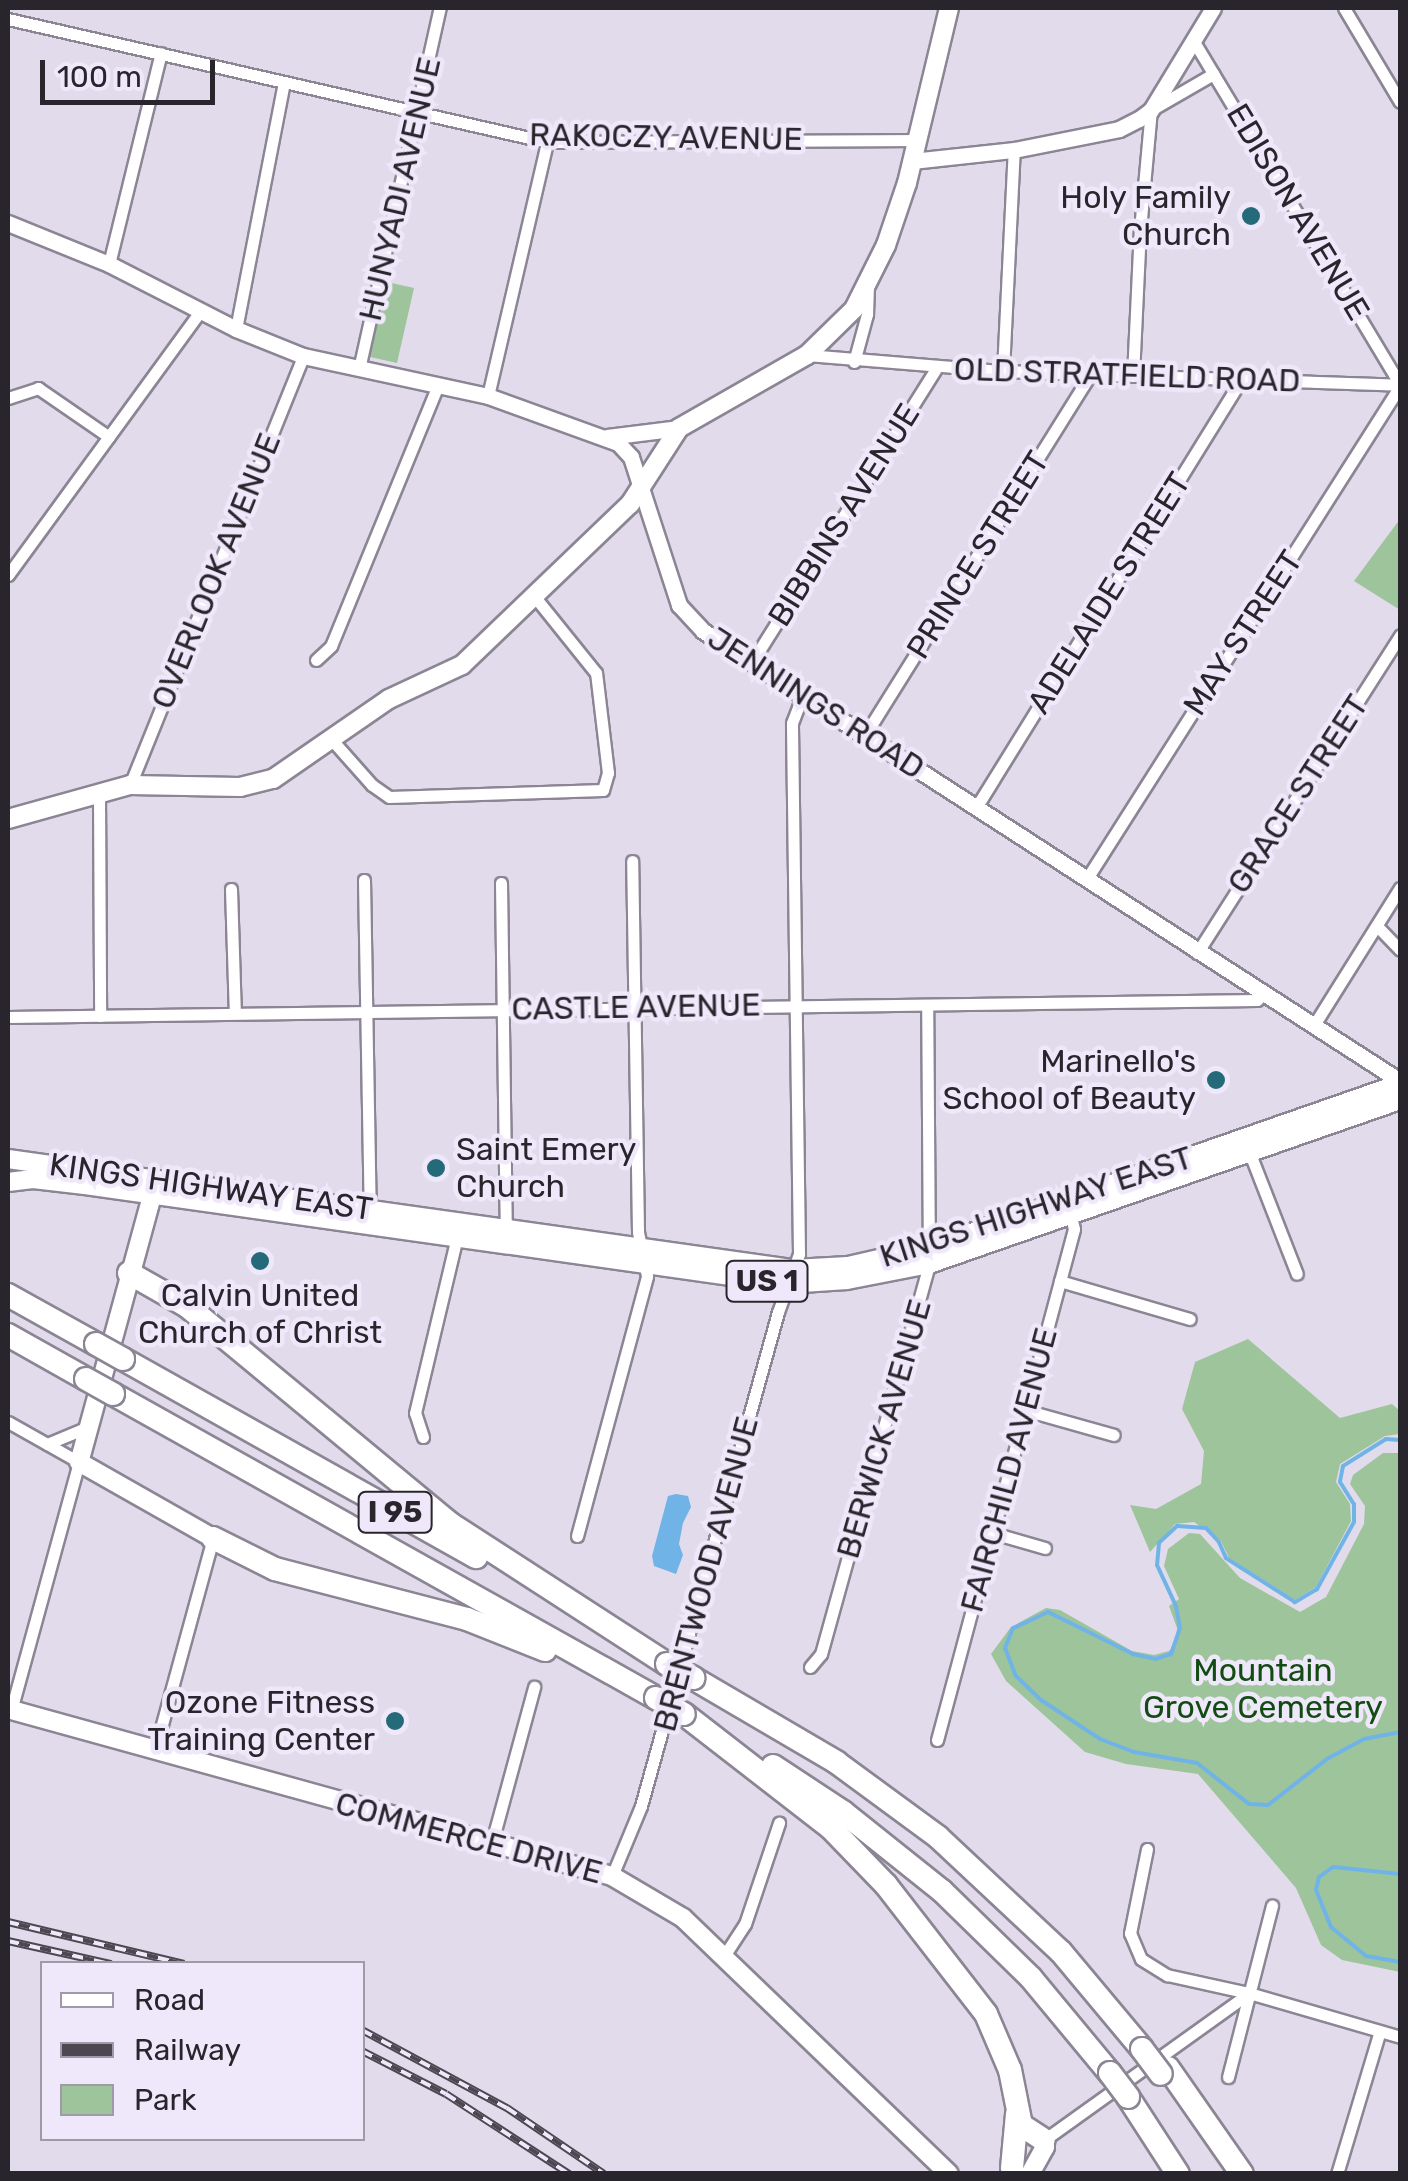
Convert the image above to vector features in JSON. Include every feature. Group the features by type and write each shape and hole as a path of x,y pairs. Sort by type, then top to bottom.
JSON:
{"highway":[{"path":"129,1273 187,1306 449,1524 666,1664"},
{"name":"I 95","path":"8,1295 693,1678 836,1762 905,1811 1002,1892 1089,1983 1164,2071 1224,2174"},
{"name":"I 95","path":"8,1335 656,1698 811,1790 921,1873 1031,1978 1110,2072 1178,2174"},
{"path":"213,1538 274,1569 486,1626 656,1698"},
{"path":"684,1714 831,1828 886,1885 986,2014 1004,2052 1026,2131 1044,2140"},
{"path":"1164,2071 1242,2174"},
{"path":"1016,2106 1017,2172"}],"main road":[{"path":"8,819 130,786 240,787 273,779 389,699 462,665 630,504 679,428 807,354 842,321 868,286 912,161 949,8"},
{"name":"KINGS HIGHWAY EAST","path":"1247,1145 1400,1083"},
{"name":"KINGS HIGHWAY EAST","path":"8,1159 154,1187 790,1277 846,1280 930,1256 1247,1145 1400,1100"},
{"name":"KINGS HIGHWAY EAST","path":"8,1182 43,1180 154,1187"},
{"path":"154,1187 79,1462 213,1538"},
{"name":"COMMERCE DRIVE","path":"10,1710 612,1876 683,1918 948,2174"},
{"path":"1017,2172 1044,2140"}],"street":[{"name":"HUNYADI AVENUE","path":"358,370 440,8"},
{"path":"1133,376 1141,214 1152,110 1213,8"},
{"path":"1344,8 1400,102"},
{"name":"RAKOCZY AVENUE","path":"8,19 547,142 918,140"},
{"name":"EDISON AVENUE","path":"1193,40 1400,385"},
{"path":"109,264 161,52"},
{"path":"912,161 1014,150 1119,129 1213,74"},
{"path":"236,329 284,83"},
{"path":"488,396 547,142"},
{"path":"1003,371 1014,150"},
{"path":"8,223 109,264 200,312 302,356 488,396 607,437 679,428"},
{"path":"854,362 868,314 868,286"},
{"path":"8,575 200,312"},
{"name":"OLD STRATFIELD ROAD","path":"807,354 937,368 1400,385"},
{"name":"OVERLOOK AVENUE","path":"130,786 302,356"},
{"name":"BIBBINS AVENUE","path":"752,662 937,368"},
{"name":"PRINCE STREET","path":"865,735 1090,375"},
{"name":"ADELAIDE STREET","path":"977,806 1242,380"},
{"name":"MAY STREET","path":"1086,880 1400,385"},
{"path":"8,398 38,388 108,437"},
{"path":"316,660 330,646 437,388"},
{"name":"JENNINGS ROAD","path":"607,437 631,457 680,605 703,630 1400,1083"},
{"path":"332,740 372,785 389,797 603,790 608,773 596,673 534,596"},
{"name":"GRACE STREET","path":"1196,953 1400,636"},
{"name":"BRENTWOOD AVENUE","path":"612,1876 640,1812 658,1752 798,1254 792,723 803,694"},
{"path":"98,793 100,1016"},
{"path":"578,1536 644,1256 632,860"},
{"path":"364,880 370,1217"},
{"path":"501,883 506,1237"},
{"path":"1314,1025 1400,888"},
{"path":"231,889 235,1013"},
{"path":"1376,926 1400,950"},
{"name":"CASTLE AVENUE","path":"8,1017 1257,1000 1263,994"},
{"name":"BERWICK AVENUE","path":"810,1667 821,1654 930,1256 927,1005"},
{"path":"1247,1145 1297,1274"},
{"name":"FAIRCHILD AVENUE","path":"936,1740 1074,1228 1068,1207"},
{"path":"422,1438 415,1413 459,1230"},
{"path":"1060,1281 1190,1319"},
{"path":"1025,1410 1114,1435"},
{"path":"8,1422 79,1462 10,1710"},
{"path":"47,1444 88,1428"},
{"path":"993,1533 1045,1548"},
{"path":"156,1750 213,1538"},
{"path":"492,1842 534,1687"},
{"path":"724,1956 745,1924 779,1823"},
{"path":"1147,1849 1130,1933 1142,1959 1167,1974 1249,1993 1400,2037"},
{"path":"1228,2076 1272,1906"},
{"path":"1044,2140 1249,1993"},
{"path":"1337,2174 1380,2031"}],"green space":[{"path":"387,282 414,288 397,363 370,357 369,349"},
{"path":"1400,519 1400,610 1354,581"},
{"path":"1248,1339 1340,1418 1392,1404 1400,1411 1400,1434 1385,1436 1340,1464 1336,1482 1350,1504 1351,1521 1316,1587 1295,1600 1229,1558 1221,1541 1194,1522 1175,1524 1150,1552 1130,1505 1156,1509 1201,1484 1204,1451 1182,1409 1195,1362"},
{"name":"Mountain Grove Cemetery","path":"1383,1453 1400,1453 1400,1972 1342,1960 1321,1945 1296,1888 1198,1774 1126,1764 1085,1752 1006,1681 991,1654 1011,1627 1046,1608 1060,1610 1132,1651 1154,1655 1169,1651 1176,1643 1177,1628 1169,1606 1179,1599 1164,1566 1168,1549 1189,1533 1200,1534 1240,1578 1300,1612 1326,1597 1364,1524 1365,1506 1350,1484 1353,1475"}],"water":[{"path":"668,1496 688,1496 691,1507 683,1523 679,1544 683,1555 676,1574 654,1566 652,1556"}],"waterway":[{"path":"1400,1440 1386,1439 1343,1466 1340,1482 1354,1504 1354,1522 1317,1589 1295,1602 1226,1558 1219,1542 1206,1528 1177,1526 1159,1543 1157,1565 1176,1606 1180,1628 1171,1654 1156,1659 1133,1654 1048,1612 1013,1628 1005,1648 1016,1676 1041,1700 1100,1739 1134,1752 1197,1763 1249,1804 1268,1805 1327,1759 1364,1739 1400,1732"},
{"path":"1400,1874 1333,1867 1319,1877 1316,1890 1331,1927 1366,1956 1400,1962"}],"railway":[{"path":"8,1922 171,1961"},
{"path":"8,1941 98,1961"},
{"path":"365,2032 507,2108 604,2174"},
{"path":"365,2053 446,2094 569,2174"}],"place":[{"name":"Holy Family Church","path":"1251,216"},
{"name":"Marinello's School of Beauty","path":"1216,1080"},
{"name":"Saint Emery Church","path":"436,1168"},
{"name":"Calvin United Church of Christ","path":"260,1261"},
{"name":"Ozone Fitness Training Center","path":"395,1721"}]}
